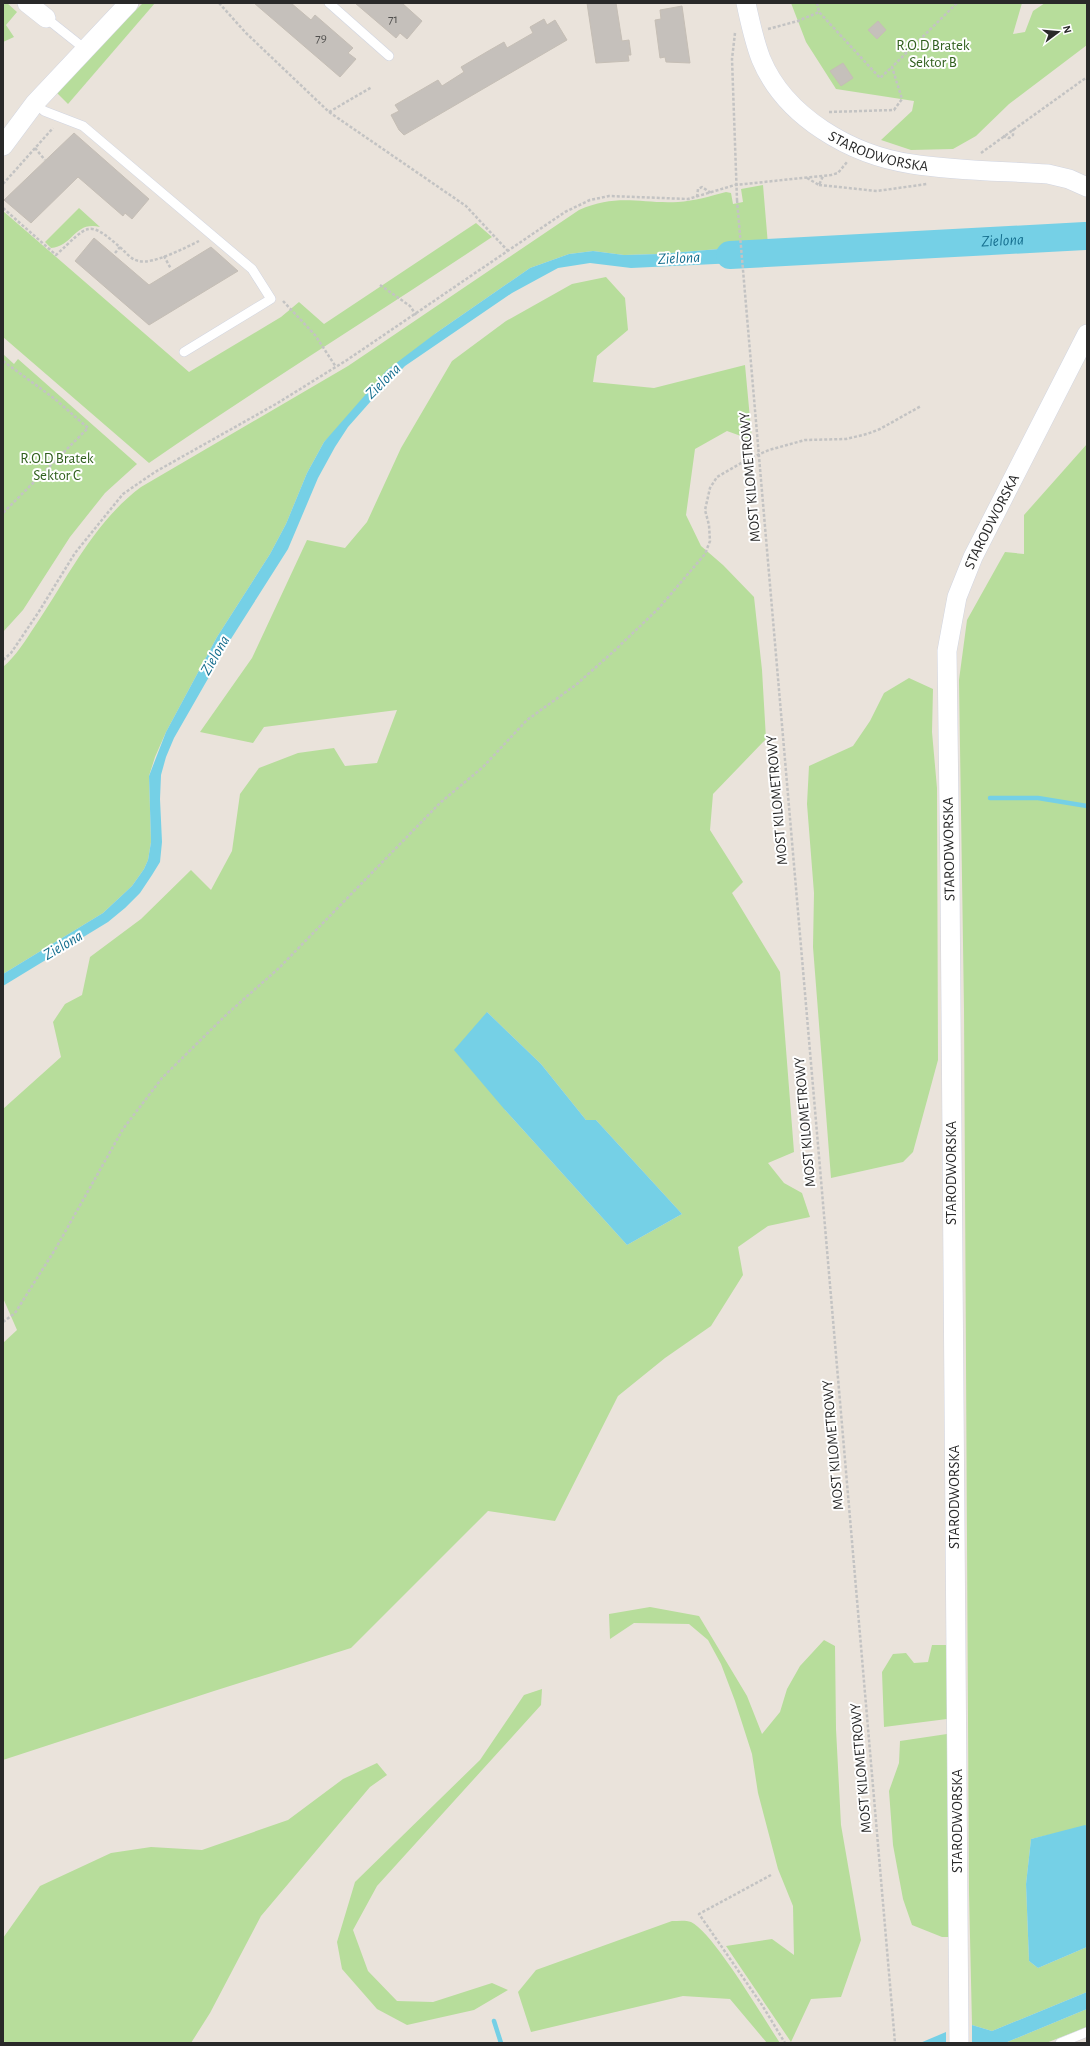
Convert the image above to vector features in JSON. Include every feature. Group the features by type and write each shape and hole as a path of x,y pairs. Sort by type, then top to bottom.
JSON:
{"street":[{"path":"27,3 46,18"},
{"path":"3,146 35,103 129,3"},
{"name":"STARODWORSKA","path":"746,4 752,34 761,60 776,85 790,103 824,131 855,147 889,159 911,164 1048,174 1068,179 1087,187"},
{"name":"STARODWORSKA","path":"959,2043 950,898 946,651 957,596 973,557 1087,334"}],"lane":[{"path":"329,3 389,56"},
{"path":"46,18 85,49"},
{"path":"35,103 44,111 63,117 83,126 252,269 271,299 184,352"},
{"path":"1060,2043 1087,2032"}],"path":[{"path":"218,3 246,33 329,112 466,206 508,251"},
{"path":"817,3 818,12 880,78 957,3"},
{"name":"MOST KILOMETROWY","path":"746,4 733,38 732,45 735,185 895,2043"},
{"path":"752,34 798,21 818,12"},
{"path":"811,121 826,112 894,110 902,99 892,67"},
{"path":"983,150 1087,77"},
{"path":"329,112 372,87"},
{"path":"3,184 63,117"},
{"path":"3,660 11,653 38,613 75,553 123,494 154,472 276,404 336,367 416,315 565,212 590,200 609,196 626,195 688,199 735,185 831,175 842,169 855,147"},
{"path":"35,148 45,160"},
{"path":"819,185 824,176"},
{"path":"807,178 819,185 877,191 933,184"},
{"path":"697,197 698,190 702,187 711,193"},
{"path":"3,208 56,255 80,233 88,229 100,230 133,259 140,262 150,261 164,256 197,242 209,233"},
{"path":"115,253 120,247"},
{"path":"164,256 171,269"},
{"path":"380,285 410,306 416,315"},
{"path":"291,308 315,335 336,367"},
{"path":"3,361 55,399 88,428 3,513"},
{"path":"3,1322 15,1313 56,1248 122,1129 162,1078 227,1014 284,962 441,802 483,768 527,720 577,684 614,651 659,608 695,566 705,554 710,541 709,525 705,510 710,488 716,477 748,459 769,450 805,440 846,439 867,434 880,429 921,406"},
{"path":"771,1875 699,1914 762,2006 785,2043"}],"green space":[{"path":"3,3 7,3 17,12 6,25 14,37 3,42"},
{"path":"143,3 155,3 68,104 54,90"},
{"name":"R.O.D Bratek Sektor B","path":"791,3 1022,3 1013,34 1025,32 1033,11 1045,3 1087,3 1087,45 1009,104 976,136 953,149 911,150 881,140 912,111 914,101 836,89 806,42"},
{"path":"763,185 768,245 659,254 624,255 593,251 569,254 530,268 436,333 324,442 307,473 286,524 270,554 217,637 166,732 155,757 149,776 151,842 148,860 144,869 132,886 103,913 3,974 3,667 24,643 95,534 124,501 141,487 348,366 579,210 606,202 629,200 678,202 726,192 731,193 733,204 743,202 741,189"},
{"path":"79,208 100,227 85,227 79,230 65,243 51,248 45,242"},
{"path":"3,211 189,372 281,317 299,302 324,324 476,223 492,237 234,405 149,463 3,337"},
{"path":"606,277 625,298 628,330 597,356 593,382 654,388 745,365 752,440 727,431 695,449 686,515 701,546 723,565 754,597 762,670 766,739 713,794 710,830 743,882 732,893 780,972 794,1152 768,1163 784,1183 802,1193 810,1217 768,1226 738,1247 743,1275 711,1326 665,1358 618,1396 555,1521 488,1511 351,1648 3,1760 3,1343 17,1330 3,1298 3,1109 61,1057 53,1022 65,1004 82,995 90,957 141,919 191,870 211,890 232,851 240,794 259,768 298,753 334,748 345,766 377,763 397,710 264,727 253,743 200,732 252,658 307,540 345,548 367,522 401,448 452,361 506,321 572,284","holes":["487,1012 541,1064 586,1120 596,1120 682,1214 627,1245 505,1110"]},
{"name":"R.O.D Bratek Sektor C","path":"3,354 14,364 18,359 137,464 105,493 70,537 23,610 3,632"},
{"path":"1087,444 1087,1826 1031,1839 1026,1884 1029,1961 1038,1968 1087,1947 1087,1992 992,2031 972,2025 969,1892 964,1009 959,680 967,620 1005,552 1024,554 1024,515"},
{"path":"909,678 933,689 932,732 937,788 938,1060 913,1152 903,1162 831,1178 813,947 814,893 807,804 809,766 853,746 870,721 884,693"},
{"path":"650,1607 699,1616 747,1696 762,1734 780,1712 787,1689 800,1666 824,1640 835,1646 836,1729 841,1825 861,1940 841,1997 811,1999 791,2042 726,1946 772,1939 794,1955 793,1906 778,1869 758,1793 752,1754 735,1701 721,1664 708,1640 689,1624 634,1623 610,1639 609,1614"},
{"path":"932,1645 947,1645 947,1719 884,1727 882,1672 893,1654 906,1653 914,1663 928,1662"},
{"path":"542,1689 541,1705 377,1886 353,1930 368,1971 397,2001 433,2002 492,1983 508,1990 474,2010 407,2025 377,2009 342,1969 337,1942 355,1882 480,1760 524,1695"},
{"path":"947,1734 949,1937 942,1937 912,1925 903,1899 893,1845 889,1791 899,1763 900,1741"},
{"path":"377,1763 387,1775 370,1787 261,1916 210,2013 191,2043 3,2043 3,1938 40,1886 111,1853 151,1847 202,1850 288,1820 343,1779"},
{"path":"672,1921 691,1922 712,1942 738,1977 780,2043 767,2043 730,1999 683,1996 531,2032 518,1992 536,1970"},
{"path":"1087,2009 1087,2027 1046,2043 1005,2043"}],"water":[{"path":"768,245 769,259 736,263 631,268 590,263 558,268 512,293 405,366 348,427 335,447 318,478 288,549 229,642 174,738 166,757 161,775 160,799 162,842 160,862 152,875 140,893 108,922 3,986 3,974 103,913 132,886 144,869 148,860 151,842 149,776 166,732 217,637 270,554 286,524 307,473 324,442 387,370 436,333 530,268 569,254 593,251 624,255 659,254"},
{"path":"487,1012 541,1064 586,1120 596,1120 682,1214 627,1245 505,1110 454,1050"},
{"path":"1085,1825 1087,1826 1087,1947 1038,1968 1029,1961 1026,1884 1031,1839"},
{"path":"1087,1992 1087,2009 1005,2043 972,2043 972,2025 992,2031"},
{"path":"946,2032 946,2043 920,2043"}],"building":[{"path":"254,3 291,3 311,20 315,15 353,48 348,53 356,59 340,77"},
{"path":"355,3 402,3 422,21 407,39 400,33 396,38"},
{"path":"587,3 616,3 622,41 629,40 631,55 628,55 629,61 596,63"},
{"path":"682,6 690,63 666,62 665,57 660,58 655,20 661,19 660,10"},
{"path":"544,19 547,25 555,20 567,40 404,135 399,130 391,115 399,111 395,105 438,80 442,86 464,72 461,67 490,50 504,42 507,48 533,33 530,27"},
{"path":"878,21 886,30 877,39 868,30"},
{"path":"843,63 853,78 841,86 830,71"},
{"path":"74,133 149,199 132,219 125,213 123,216 78,177 31,223 4,200"},
{"path":"94,238 149,285 211,247 238,271 149,325 75,261"}],"waterway":[{"name":"Zielona","path":"730,255 1085,236"},
{"path":"990,798 1038,798 1087,806"},
{"path":"494,2021 501,2043"}]}
